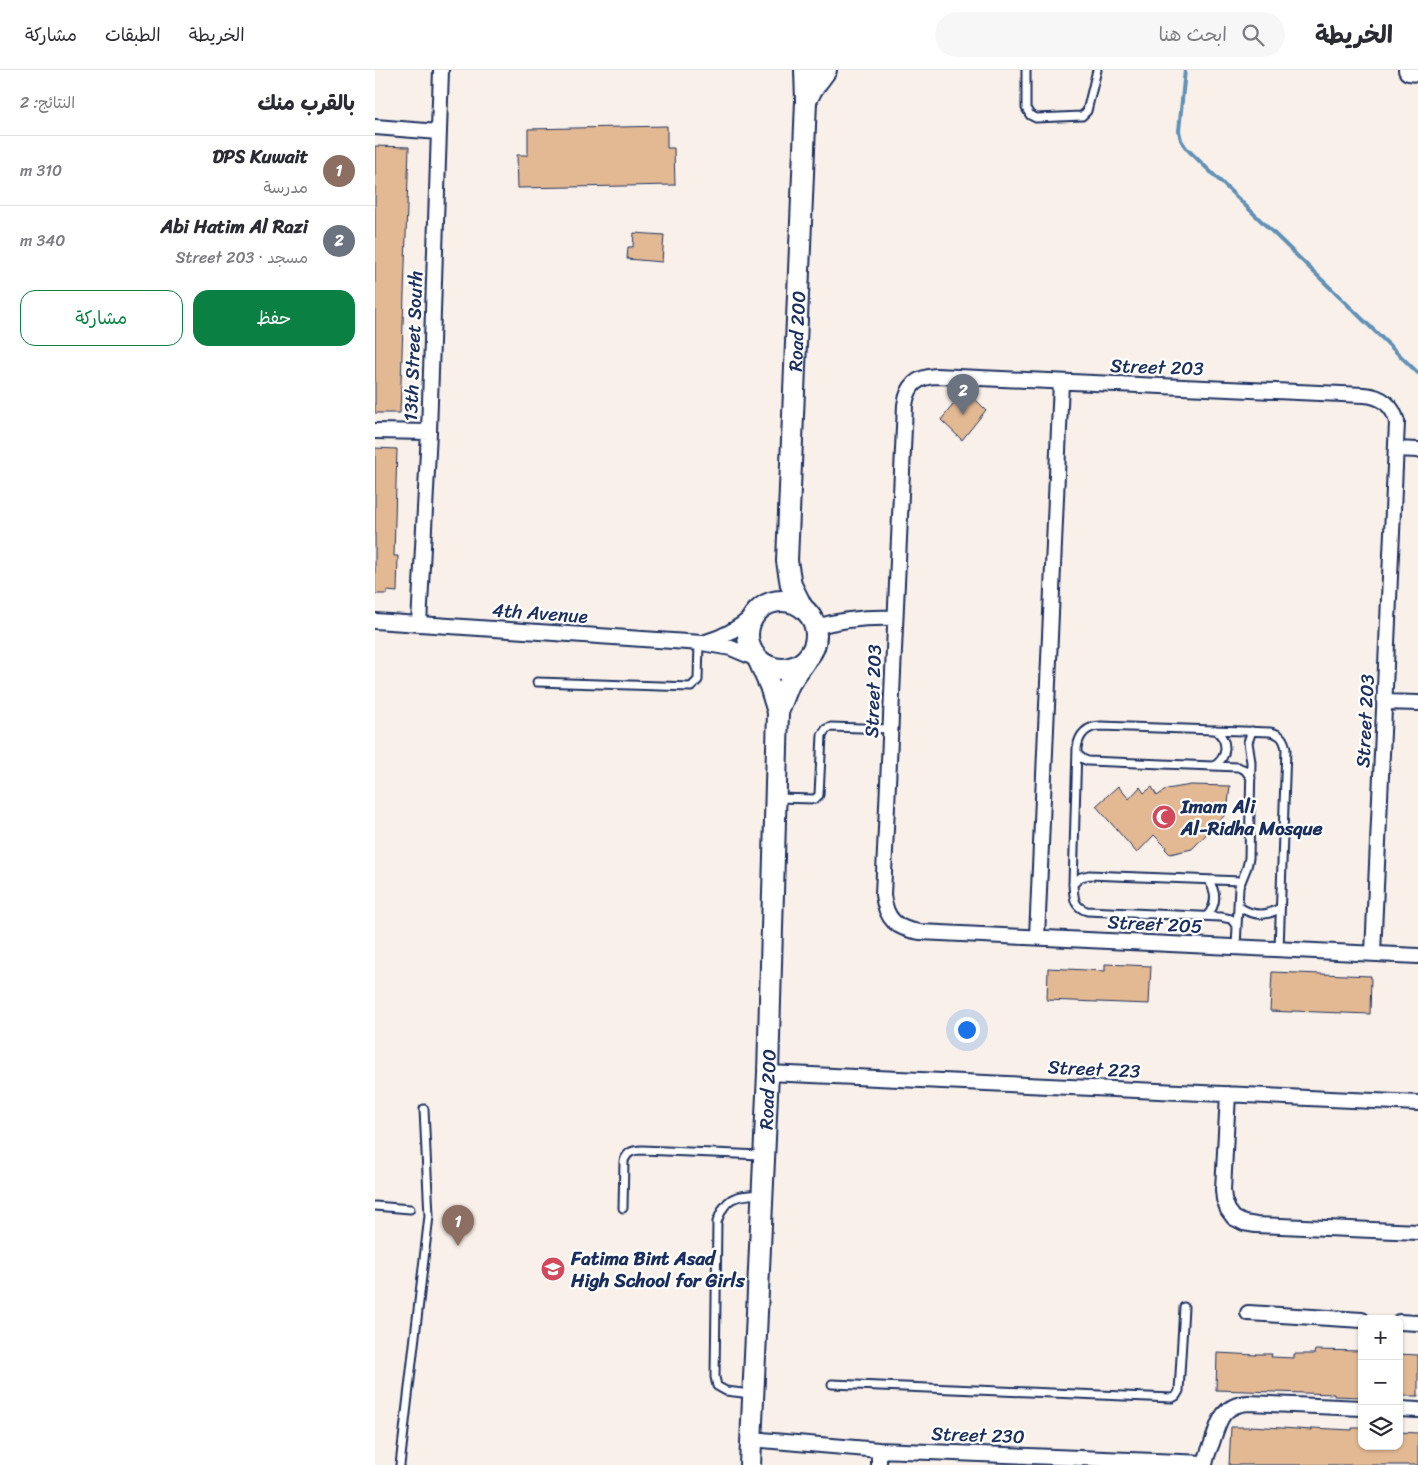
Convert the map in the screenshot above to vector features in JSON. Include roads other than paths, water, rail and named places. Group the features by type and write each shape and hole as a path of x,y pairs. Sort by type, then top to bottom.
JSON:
{"main road":[{"name":"Road 200","path":"802,606 791,585 787,561 806,101 805,70"},
{"name":"Road 200","path":"806,101 826,70"},
{"path":"1409,70 1418,71"},
{"name":"Road 200","path":"759,610 780,580 787,561"},
{"path":"787,601 802,606 811,616 816,627 815,644 812,652 799,665 790,668 771,668 758,660 747,638 750,622 759,610 771,602 787,601"},
{"name":"Road 200","path":"778,712 789,684 806,659"},
{"name":"Road 200","path":"750,1465 768,1073 778,712 770,686 758,660"}],"street":[{"name":"13th Street South","path":"419,624 429,432 441,70"},
{"path":"375,127 439,132"},
{"name":"Street 203","path":"892,921 884,904 883,895 905,405 906,395 910,388 918,380 936,376 1371,395 1387,403 1397,422 1373,954"},
{"path":"1037,937 1061,382"},
{"path":"375,431 429,432"},
{"path":"1396,449 1418,450"},
{"name":"4th Avenue","path":"701,643 730,633 759,610"},
{"path":"816,627 858,618 895,618"},
{"name":"4th Avenue","path":"375,621 701,643 731,648 758,660"},
{"path":"1384,702 1418,703"},
{"name":"Street 205","path":"892,921 909,930 920,932 1418,956"},
{"name":"Street 223","path":"768,1073 1418,1103"},
{"path":"1228,1094 1223,1194 1228,1210 1234,1218 1244,1223 1256,1225 1418,1232"},
{"path":"1248,1313 1358,1320"},
{"path":"1403,1322 1418,1323"},
{"name":"Street 230","path":"751,1439 879,1450 1205,1464 1219,1420 1227,1411 1237,1405 1248,1403 1358,1408"},
{"path":"1403,1409 1418,1410"},
{"path":"879,1450 879,1465"}],"lane":[{"path":"1026,70 1026,108 1030,115 1036,118 1082,116 1087,112 1097,70"},
{"path":"537,682 691,687 698,680 701,643"},
{"path":"1237,927 1231,919 1226,917 1087,911 1080,908 1075,902 1073,884 1077,754 1080,737 1089,728 1095,726 1252,731 1276,733 1284,739 1286,749 1279,949"},
{"path":"775,798 815,799 819,795 822,735 826,729 831,727 891,729"},
{"path":"1214,766 1222,759 1226,748 1223,738 1215,730"},
{"path":"1236,947 1238,894 1249,858 1251,762 1248,742 1252,731"},
{"path":"1077,754 1088,761 1238,767 1245,770 1251,778"},
{"path":"1073,884 1081,877 1089,875 1241,881"},
{"path":"1207,916 1211,911 1215,898 1212,885 1208,880"},
{"path":"1238,906 1251,914 1259,915 1274,912 1281,908"},
{"path":"401,1465 429,1216 424,1109"},
{"path":"623,1208 624,1161 627,1154 634,1150 764,1155"},
{"path":"753,1394 725,1391 717,1386 715,1377 717,1222 722,1208 733,1198 763,1194"},
{"path":"375,1206 410,1209"},
{"path":"832,1384 1172,1398 1179,1392 1184,1306"}],"waterway":[{"path":"1185,70 1179,131 1181,140 1186,148 1418,373"}],"place":[{"name":"Abi Hatim Al Razi","path":"963,415"},
{"name":"Imam Ali Al-Ridha Mosque","path":"1164,817"},
{"name":"DPS Kuwait","path":"458,1246"},
{"name":"Fatima Bint Asad High School for Girls","path":"553,1269"}]}
